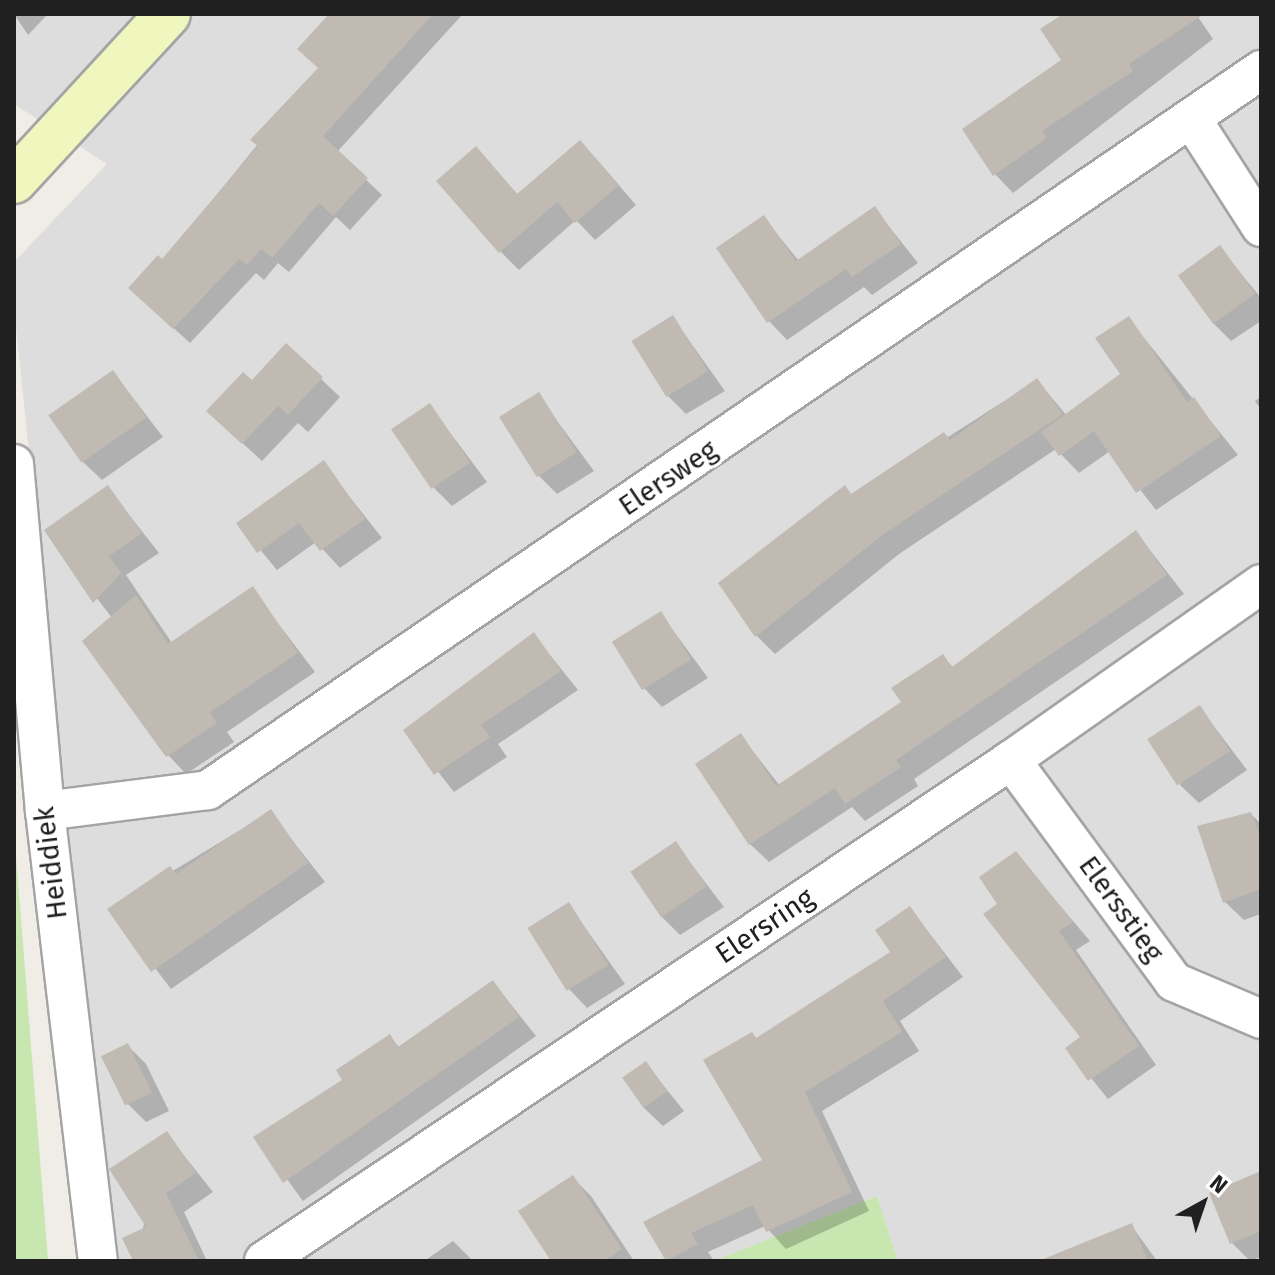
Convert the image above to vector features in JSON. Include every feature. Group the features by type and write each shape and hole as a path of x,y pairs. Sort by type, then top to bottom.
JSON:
{"street":[{"path":"18,170 168,14"},
{"name":"Elersweg","path":"45,811 208,790 1193,121 1261,70"},
{"path":"1193,121 1261,227"},
{"name":"Heiddiek","path":"14,464 45,811 98,1261"},
{"name":"Elersring","path":"264,1261 1011,760 1261,584"},
{"name":"Elersstieg","path":"1011,760 1174,982 1261,1019"}],"shaded area":[{"path":"14,14 1261,14 1261,1261 898,1261 877,1196 714,1261 114,1261 14,308 14,262 107,164 14,104"}],"green space":[{"path":"15,843 48,1261 14,1261"},
{"path":"877,1196 898,1261 714,1261"}],"building":[{"path":"329,14 433,14 323,136 368,178 333,216 319,203 272,258 261,249 247,265 239,259 173,329 128,288 158,255 162,259 258,146 250,140 318,68 297,49"},
{"path":"1063,14 1204,14 1129,64 1133,71 1042,131 1047,138 993,176 962,129 1061,60 1040,29"},
{"path":"580,140 619,185 575,223 557,202 499,253 436,181 476,146 517,194"},
{"path":"875,206 901,244 852,277 846,269 767,323 716,248 764,215 796,261"},
{"path":"1220,245 1255,294 1213,324 1178,276"},
{"path":"673,315 708,371 666,397 631,341"},
{"path":"1129,316 1187,402 1194,397 1221,436 1136,493 1094,431 1059,456 1041,432 1120,374 1095,338"},
{"path":"286,343 323,377 288,415 278,406 242,444 206,411 243,372 252,380"},
{"path":"113,370 146,418 82,463 48,415"},
{"path":"1037,378 1063,414 881,536 755,637 718,583 845,485 851,494 944,432 950,440"},
{"path":"539,392 577,452 537,477 499,417"},
{"path":"430,403 470,463 431,489 391,429"},
{"path":"324,460 365,519 320,551 299,523 257,553 236,523"},
{"path":"108,485 142,533 109,556 121,573 93,603 44,530"},
{"path":"1136,530 1167,575 896,760 901,767 845,804 835,788 749,845 695,764 741,733 776,786 901,702 891,688 943,654 952,667"},
{"path":"253,586 298,653 210,712 217,723 166,757 82,641 136,595 168,644"},
{"path":"661,611 691,659 642,690 612,642"},
{"path":"534,632 561,671 481,725 490,737 434,775 403,730"},
{"path":"1200,705 1230,751 1177,785 1147,739"},
{"path":"271,809 308,863 151,972 107,909 170,866 176,874"},
{"path":"1251,812 1261,837 1261,889 1223,903 1197,826"},
{"path":"676,841 707,887 661,917 630,872"},
{"path":"1016,851 1073,922 1059,931 1139,1046 1088,1081 1065,1048 1080,1037 983,914 997,904 979,877"},
{"path":"569,902 608,965 567,991 527,928"},
{"path":"910,906 946,957 883,1001 902,1032 805,1092 852,1192 766,1232 753,1205 691,1233 698,1244 666,1261 643,1222 762,1160 703,1060 752,1032 756,1038 890,952 875,930"},
{"path":"493,980 519,1017 283,1183 253,1137 342,1080 336,1070 390,1034 398,1047"},
{"path":"128,1043 152,1092 125,1106 101,1056"},
{"path":"646,1061 667,1091 643,1108 622,1078"},
{"path":"167,1131 196,1173 166,1193 199,1261 133,1261 122,1238 146,1227 109,1169"},
{"path":"1261,1171 1261,1231 1230,1244 1209,1193"},
{"path":"573,1175 622,1249 604,1261 551,1261 518,1211"},
{"path":"1132,1223 1148,1261 1041,1261 1041,1260"}]}
